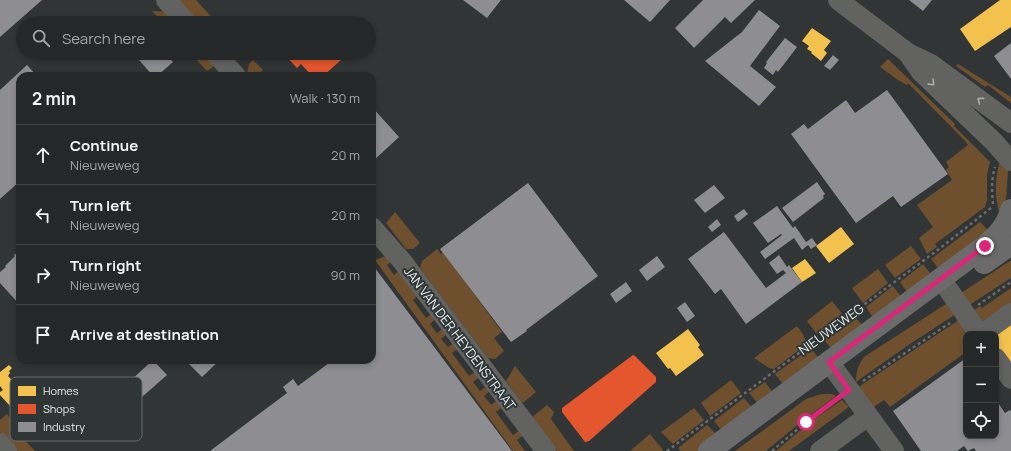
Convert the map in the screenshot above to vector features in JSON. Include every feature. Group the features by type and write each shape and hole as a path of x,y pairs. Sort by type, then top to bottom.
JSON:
{"main road":[{"name":"NIEUWEWEG","path":"726,451 985,246 1003,229 1010,216 1002,207"},
{"name":"NIEUWEWEG","path":"709,451 948,289 1011,244"},
{"name":"NIEUWEWEG","path":"975,269 990,268 1011,254"}],"street":[{"path":"166,0 181,16"},
{"path":"838,0 908,53 931,64 1011,123"},
{"path":"908,53 921,72 994,142 1011,161"},
{"path":"221,60 232,72"},
{"name":"JAN VAN DER HEYDENSTRAAT","path":"376,232 402,261 546,451"},
{"path":"948,289 979,331"},
{"path":"985,331 1011,313"},
{"path":"999,362 1011,379"},
{"path":"833,366 894,451"},
{"path":"820,451 868,416"},
{"path":"0,443 7,451"}],"path":[{"name":"NIEUWEWEG","path":"666,451 989,211 1002,207"},
{"path":"772,451 806,422 849,390 1011,282"}],"shaded area":[{"path":"178,0 196,0 211,16 193,16"},
{"path":"152,11 170,12 174,16 157,16"},
{"path":"888,59 955,124 954,126 990,162 987,175 987,200 985,207 935,244 937,247 927,254 919,238 933,227 917,205 952,180 946,170 949,167 946,162 968,145 908,83 907,85 898,80 880,67"},
{"path":"197,60 214,60 213,67 207,71"},
{"path":"253,60 263,70 261,72 247,72 249,64"},
{"path":"958,64 1011,97 1011,103 988,85 985,87 956,66"},
{"path":"1001,158 1007,166 1008,171 1006,201 999,212 996,198 996,185 997,171"},
{"path":"395,212 420,243 413,249 406,249 386,223"},
{"path":"980,222 991,233 942,273 931,259"},
{"path":"911,246 921,259 895,278 885,265"},
{"path":"437,249 441,254 443,252 502,332 494,338 504,351 495,359 488,358 420,268 422,261"},
{"path":"389,255 396,258 387,265 394,275 403,268 421,293 413,300 426,318 436,311 439,316 430,324 437,333 446,326 450,331 441,339 448,347 457,341 461,346 452,353 469,376 478,370 482,375 473,382 480,391 490,384 493,388 484,396 491,405 500,398 505,405 496,412 513,435 522,429 526,433 517,440 525,451 513,451 376,260"},
{"path":"1010,261 1011,278 968,306 961,293"},
{"path":"923,264 933,277 909,295 900,282"},
{"path":"878,269 888,283 863,303 852,288"},
{"path":"893,286 903,299 874,319 866,307"},
{"path":"1011,288 1011,306 981,322 971,312 980,306 982,308"},
{"path":"832,301 844,316 820,334 816,333 807,321"},
{"path":"949,302 956,314 856,382 856,375 860,363 864,357"},
{"path":"854,316 865,328 833,350 823,339"},
{"path":"959,320 967,331 963,331 963,354 890,407 884,400 871,409 857,388"},
{"path":"797,326 804,336 805,344 774,369 769,368 754,358"},
{"path":"811,348 819,359 786,388 775,374"},
{"path":"515,366 536,392 524,402 521,402 506,381"},
{"path":"731,380 741,393 710,416 701,403"},
{"path":"765,382 774,394 759,405 749,393"},
{"path":"821,394 832,394 836,396 766,451 735,451 806,399"},
{"path":"744,398 754,410 722,431 714,421"},
{"path":"842,400 849,407 789,451 776,451 810,422"},
{"path":"547,405 554,412 551,419 574,451 557,451 532,418"},
{"path":"694,408 704,420 673,444 661,432"},
{"path":"7,414 10,419 10,441 26,441 35,451 17,451 0,432 0,420"},
{"path":"707,425 718,436 703,451 681,451 678,448"},
{"path":"650,434 663,450 662,451 630,451"}],"building: Homes":[{"path":"1000,0 1011,0 1011,27 975,51 960,29"},
{"path":"812,28 831,41 824,50 827,53 821,61 807,49 809,46 802,41"},
{"path":"841,227 854,244 829,263 816,246"},
{"path":"805,259 816,273 802,282 792,268"},
{"path":"1011,323 1011,367 999,351 999,332"},
{"path":"688,329 700,345 698,347 704,355 676,376 670,368 668,369 656,353"},
{"path":"9,365 12,368 9,371 10,373 8,376 10,378 10,406 0,395 0,392 3,390 0,386 0,372"}],"building: Shops":[{"path":"290,60 341,60 328,72 308,72 301,64 297,68"},
{"path":"633,355 656,377 656,382 589,441 585,442 562,412 562,408"}],"building: Industry":[{"path":"0,0 42,0 24,16 16,16 16,23 0,37"},
{"path":"463,0 501,0 487,18"},
{"path":"624,0 670,0 650,22"},
{"path":"703,0 755,0 731,23 725,17 694,48 675,28"},
{"path":"909,0 932,0 923,11"},
{"path":"759,10 780,26 750,66 776,87 759,106 705,61 742,32"},
{"path":"785,38 797,47 778,72 776,70 773,75 764,68 767,63 766,62"},
{"path":"1011,43 1011,79 994,56"},
{"path":"833,55 839,60 830,70 824,66"},
{"path":"139,60 171,60 173,62 162,72 150,72"},
{"path":"27,65 33,72 19,72"},
{"path":"16,75 16,185 0,199 0,90"},
{"path":"887,90 948,174 901,207 893,196 856,223 791,134 804,124 808,129 846,100 855,113"},
{"path":"376,111 399,137 376,158"},
{"path":"817,182 825,194 823,196 824,198 793,222 782,208"},
{"path":"528,183 598,276 511,342 440,249"},
{"path":"714,185 725,198 705,213 694,200"},
{"path":"777,206 793,228 795,226 806,242 812,238 817,245 811,249 808,245 802,250 794,238 765,259 760,252 782,235 781,234 768,243 753,223"},
{"path":"744,209 748,214 738,222 734,216"},
{"path":"717,219 721,225 712,232 708,227"},
{"path":"724,232 766,288 786,273 783,270 777,274 769,263 779,255 787,267 789,265 802,282 746,324 721,289 715,294 688,259"},
{"path":"14,255 16,255 16,301 0,283 0,272 6,267 5,266 15,256"},
{"path":"657,256 665,267 647,281 639,270"},
{"path":"376,269 512,451 210,451 287,393 283,387 293,379 298,386 328,364 376,364"},
{"path":"626,282 632,291 616,303 610,294"},
{"path":"685,302 695,316 687,322 677,308"},
{"path":"963,360 963,439 999,439 999,404 1005,413 1010,410 1011,411 1011,451 976,451 974,448 968,451 964,446 957,451 921,451 893,411"},
{"path":"149,364 157,364 167,375 142,397 142,377 134,377"},
{"path":"189,364 216,364 202,377"}],"route":[{"path":"806,422 849,390 829,362 985,246"}]}
